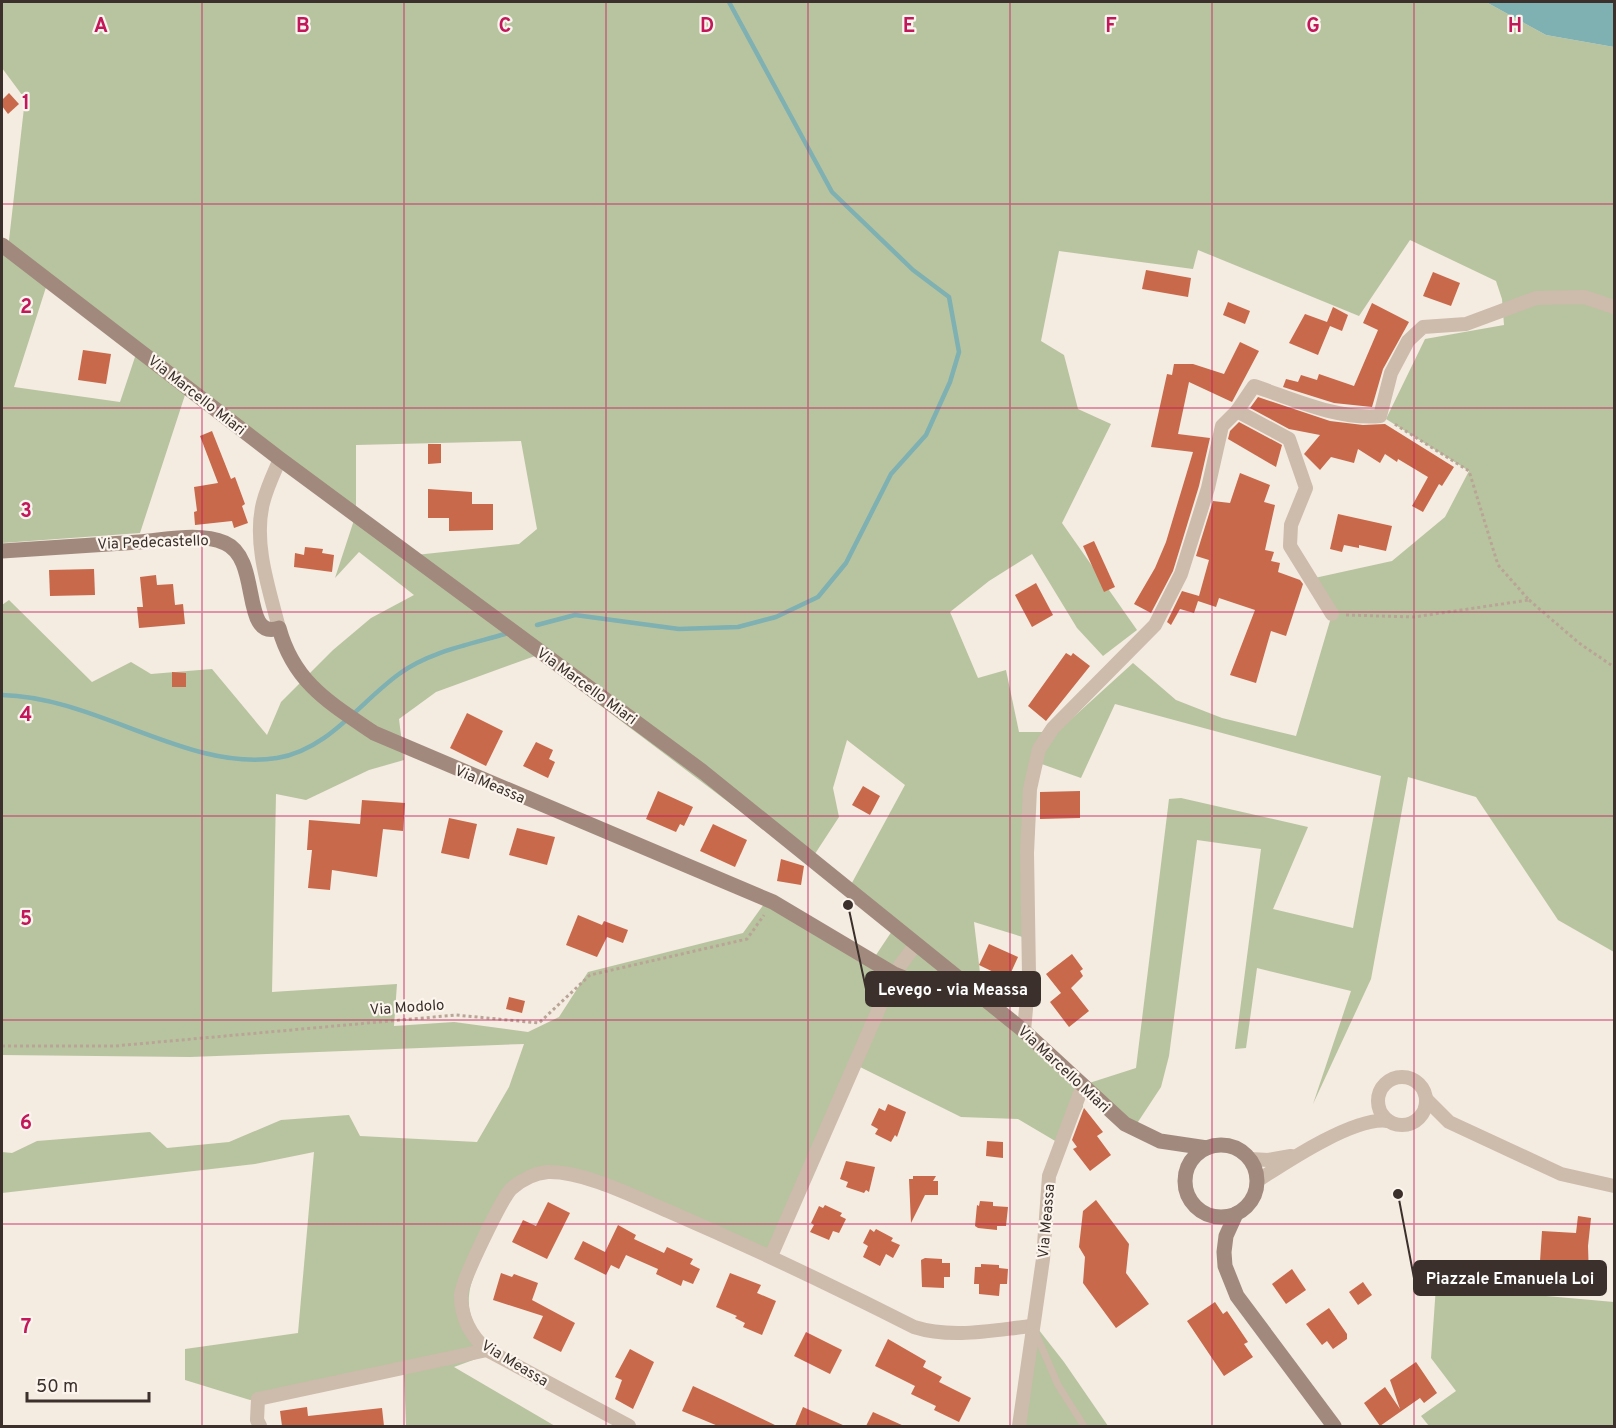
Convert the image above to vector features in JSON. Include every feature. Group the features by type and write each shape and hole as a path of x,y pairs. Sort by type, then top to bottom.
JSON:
{"main road":[{"name":"Via Marcello Miari","path":"2,245 280,459 702,771 1024,1031 1125,1124 1160,1140 1177,1152 1188,1169"},
{"name":"Via Pedecastello","path":"2,551 214,539 231,546 243,561 254,613 259,624 268,630 279,628"},
{"name":"Via Meassa","path":"279,628 292,662 307,683 333,705 374,733 555,812 773,902 894,974 949,996 983,998"},
{"name":"Via Marcello Miari","path":"1160,1140 1207,1148 1230,1146 1250,1159"},
{"path":"1207,1148 1192,1160 1188,1169 1187,1189 1191,1199 1206,1213 1224,1252"},
{"path":"1250,1159 1257,1181 1252,1200 1236,1214 1226,1236 1225,1266 1237,1296 1335,1426"},
{"path":"1206,1213 1226,1216 1236,1214"}],"street":[{"path":"1024,1031 1029,975 1027,853 1030,789 1040,749 1053,728 1155,625 1181,574 1208,488 1222,426 1237,411 1254,386 1308,404 1362,417 1380,416 1391,374 1408,341 1423,327 1466,324 1536,298 1584,297 1614,308"},
{"path":"1237,411 1289,439 1306,488 1291,525 1290,546 1332,614"},
{"name":"Via Meassa","path":"279,628 266,578 260,524 263,505 280,459"},
{"path":"771,1256 894,974 916,944"},
{"path":"1364,1122 1378,1102 1380,1091 1385,1084 1400,1077 1415,1080 1425,1092 1427,1100 1423,1114 1411,1124 1396,1125 1382,1115 1378,1102"},
{"name":"Via Meassa","path":"1019,1426 1043,1259 1049,1176 1083,1085"},
{"path":"1427,1100 1449,1122 1561,1174 1614,1186"},
{"path":"1257,1181 1299,1154 1364,1122 1388,1121"},
{"path":"1250,1159 1268,1160 1299,1154"},
{"name":"Via Meassa","path":"629,1426 487,1350 476,1340 464,1315 461,1303 464,1281 509,1191 522,1181 539,1173 555,1173 606,1185 771,1256 914,1327 950,1334 1032,1326"},
{"path":"260,1426 257,1420 258,1399 487,1350"}],"lane":[{"path":"1032,1326 1058,1385 1084,1426"}],"path":[{"path":"1380,416 1469,471 1498,565 1529,600 1579,643 1614,667"},
{"path":"1332,614 1414,617 1529,600"},
{"name":"Via Modolo","path":"2,1047 115,1046 456,1015 539,1023 590,975 747,939 773,902"}],"green space":[{"path":"2,2 1486,2 1546,35 1614,47 1614,952 1558,920 1476,797 1408,777 1371,979 1313,1104 1351,991 1257,968 1246,1048 1235,1049 1261,849 1197,840 1169,1056 1161,1087 1132,1131 1083,1086 1083,1107 1062,1145 1018,1119 961,1117 856,1065 771,1256 687,1217 614,1189 580,1179 552,1175 532,1179 514,1194 507,1204 471,1285 469,1308 472,1319 495,1352 454,1367 555,1426 406,1426 404,1374 250,1400 185,1380 185,1349 298,1333 314,1152 255,1164 2,1193 2,1152 12,1153 37,1141 150,1132 167,1148 229,1142 281,1120 349,1115 360,1136 477,1142 509,1087 524,1044 190,1057 2,1055 2,605 9,600 92,682 131,662 151,674 212,669 267,735 281,702 333,650 371,618 414,595 359,552 335,578 355,517 185,395 140,533 2,543 2,245 8,249 25,99 2,68","holes":["1410,240 1496,281 1502,299 1504,325 1425,339 1386,419 1469,471 1445,517 1392,561 1310,579 1332,614 1296,736 1222,718 1176,700 1133,663 1057,732 1019,732 1006,670 978,678 950,612 989,581 1032,554 1077,628 1103,656 1137,630 1062,523 1111,424 1078,409 1064,355 1041,341 1059,251 1193,269 1198,250 1359,316","48,281 137,351 120,402 14,387","521,441 537,529 519,544 406,556 356,517 356,445","535,656 809,863 839,817 833,788 847,740 905,785 847,892 894,928 872,961 764,904 743,933 588,972 559,1017 528,1032 454,1022 394,1026 397,984 272,992 276,794 306,800 369,770 404,760 399,719 436,692","1115,704 1381,776 1353,928 1273,909 1308,827 1181,798 1169,799 1136,1068 1083,1085 983,998 974,922 1029,939 1036,762 1081,778"]},
{"path":"1436,1286 1614,1302 1614,1426 1429,1426 1421,1416 1456,1391 1431,1358"},
{"path":"1035,1325 1064,1362 1108,1426 1025,1426"}],"water":[{"path":"1486,2 1614,2 1614,47 1546,35"}],"building":[{"path":"9,93 19,104 8,114 2,106 2,100"},
{"path":"1146,270 1191,278 1188,297 1142,289"},
{"path":"1433,272 1460,283 1451,306 1423,296"},
{"path":"1228,302 1250,311 1245,324 1223,315"},
{"path":"1372,303 1409,322 1383,369 1372,407 1334,403 1283,387 1286,379 1298,382 1301,375 1317,380 1319,374 1354,386 1378,330 1363,323"},
{"path":"1333,307 1348,315 1342,331 1330,326 1318,355 1289,343 1305,314 1327,322"},
{"path":"1240,342 1259,351 1232,402 1189,382 1178,434 1210,438 1199,486 1173,571 1151,613 1134,604 1155,568 1166,542 1193,452 1151,447 1167,374 1172,375 1174,364 1193,364 1224,374"},
{"path":"83,350 111,354 106,384 78,380"},
{"path":"1258,397 1330,421 1363,425 1385,424 1454,467 1442,486 1439,484 1423,512 1412,506 1428,477 1398,459 1397,462 1385,454 1380,463 1358,449 1354,463 1331,457 1320,470 1304,454 1320,435 1289,429 1250,408"},
{"path":"1239,422 1282,445 1276,467 1228,439 1230,431"},
{"path":"212,431 231,479 235,477 245,504 242,506 248,523 234,528 232,521 195,525 194,512 197,511 194,487 218,483 200,436"},
{"path":"428,444 441,444 441,463 428,464"},
{"path":"1240,473 1270,485 1264,502 1275,505 1265,550 1274,552 1271,561 1280,563 1278,572 1300,580 1303,584 1286,636 1271,631 1256,683 1230,675 1255,610 1219,598 1216,607 1198,601 1194,613 1180,609 1171,625 1167,622 1182,591 1199,596 1209,560 1196,556 1213,501 1230,503"},
{"path":"428,489 472,492 472,504 493,504 493,530 449,531 449,518 428,518"},
{"path":"1338,514 1392,526 1386,551 1359,545 1359,548 1344,545 1342,552 1330,549"},
{"path":"1094,541 1115,587 1104,592 1083,546"},
{"path":"305,547 323,549 322,553 334,555 332,572 294,567 295,553 304,555"},
{"path":"94,569 95,595 50,596 49,570"},
{"path":"156,575 157,585 173,584 175,605 183,604 185,624 139,628 137,607 143,607 140,577"},
{"path":"1036,583 1053,615 1032,627 1015,595"},
{"path":"1066,653 1071,656 1073,653 1090,666 1046,721 1028,706"},
{"path":"172,672 186,673 186,687 172,687"},
{"path":"467,713 503,731 486,766 450,748"},
{"path":"536,742 553,750 549,759 555,762 548,778 523,766"},
{"path":"863,786 880,796 870,815 852,805"},
{"path":"658,791 693,807 684,826 680,824 676,832 646,819"},
{"path":"1080,791 1080,818 1040,819 1040,792"},
{"path":"362,800 405,803 403,831 383,829 377,877 332,870 330,890 308,888 312,850 307,850 309,820 360,824"},
{"path":"449,818 477,824 469,859 441,853"},
{"path":"713,824 747,840 735,867 700,851"},
{"path":"517,828 555,837 547,865 509,855"},
{"path":"781,859 804,866 801,885 777,881"},
{"path":"578,915 602,925 604,921 628,930 623,943 607,937 597,957 566,945"},
{"path":"989,944 1018,957 1008,979 979,965"},
{"path":"1072,954 1083,969 1080,971 1083,976 1071,988 1089,1011 1069,1027 1050,1002 1061,993 1046,974"},
{"path":"509,997 525,1001 522,1013 506,1009"},
{"path":"888,1104 906,1112 897,1137 895,1135 891,1142 875,1134 878,1129 871,1125 879,1108 885,1111"},
{"path":"1084,1108 1103,1132 1097,1136 1111,1155 1090,1171 1073,1149 1077,1147 1072,1140"},
{"path":"987,1141 1003,1142 1003,1158 986,1156"},
{"path":"846,1161 875,1167 869,1192 866,1190 864,1193 846,1187 848,1182 840,1179"},
{"path":"913,1176 936,1176 933,1181 938,1181 938,1195 925,1195 911,1223 909,1179 913,1179"},
{"path":"1096,1200 1129,1244 1126,1273 1149,1304 1116,1328 1083,1283 1085,1257 1079,1247 1083,1211"},
{"path":"980,1201 993,1202 993,1206 1008,1207 1006,1226 997,1226 997,1230 975,1226 977,1205 979,1206"},
{"path":"548,1202 570,1213 547,1259 512,1242 523,1220 536,1226"},
{"path":"825,1205 842,1213 840,1216 846,1219 839,1233 833,1231 829,1240 810,1232 814,1225 811,1223 819,1206 823,1208"},
{"path":"1578,1216 1591,1218 1588,1246 1589,1277 1539,1277 1542,1231 1576,1233"},
{"path":"618,1225 636,1235 634,1239 664,1253 667,1247 693,1259 690,1264 700,1269 693,1284 683,1280 681,1286 656,1274 658,1269 626,1255 619,1269 611,1265 606,1275 574,1259 583,1241 605,1252"},
{"path":"870,1229 874,1232 876,1229 893,1238 891,1241 900,1245 893,1258 886,1254 880,1266 863,1257 868,1246 863,1243"},
{"path":"925,1258 942,1259 942,1263 950,1263 950,1277 944,1277 944,1288 922,1287 921,1260"},
{"path":"981,1264 999,1265 999,1268 1008,1269 1007,1284 1000,1284 999,1296 979,1294 979,1284 974,1284 975,1267 981,1267"},
{"path":"1292,1269 1306,1290 1286,1304 1272,1284"},
{"path":"501,1273 512,1277 514,1274 538,1283 532,1300 575,1323 561,1352 533,1338 543,1316 493,1300"},
{"path":"730,1273 761,1285 757,1293 776,1301 762,1335 743,1327 745,1323 735,1318 737,1316 716,1307"},
{"path":"1363,1282 1372,1295 1358,1305 1349,1292"},
{"path":"1215,1302 1223,1314 1227,1311 1248,1342 1244,1344 1253,1357 1224,1376 1187,1321"},
{"path":"1329,1308 1347,1334 1347,1339 1333,1349 1327,1341 1322,1345 1306,1324"},
{"path":"806,1332 842,1350 830,1374 794,1356"},
{"path":"888,1339 926,1361 923,1367 942,1377 939,1382 971,1398 959,1422 934,1410 936,1406 911,1394 915,1386 875,1366"},
{"path":"630,1349 654,1362 633,1409 615,1399 622,1380 615,1377"},
{"path":"1416,1362 1437,1393 1424,1403 1420,1398 1380,1426 1364,1403 1385,1387 1400,1409 1390,1380"},
{"path":"693,1386 777,1426 718,1426 682,1411"},
{"path":"307,1407 308,1416 382,1408 384,1426 282,1426 280,1411"},
{"path":"803,1407 845,1426 795,1426"},
{"path":"873,1412 904,1426 866,1426"}],"waterway":[{"path":"537,625 575,615 679,629 738,627 776,617 818,597 846,563 891,474 926,435 950,382 959,352 949,297 913,270 832,192 729,2"},
{"path":"2,695 37,699 73,708 176,745 210,754 244,759 277,758 295,753 328,735 410,666 450,649 505,634"}],"place":[{"name":"Levego - via Meassa","path":"848,905"},
{"name":"Piazzale Emanuela Loi","path":"1398,1194"}]}
